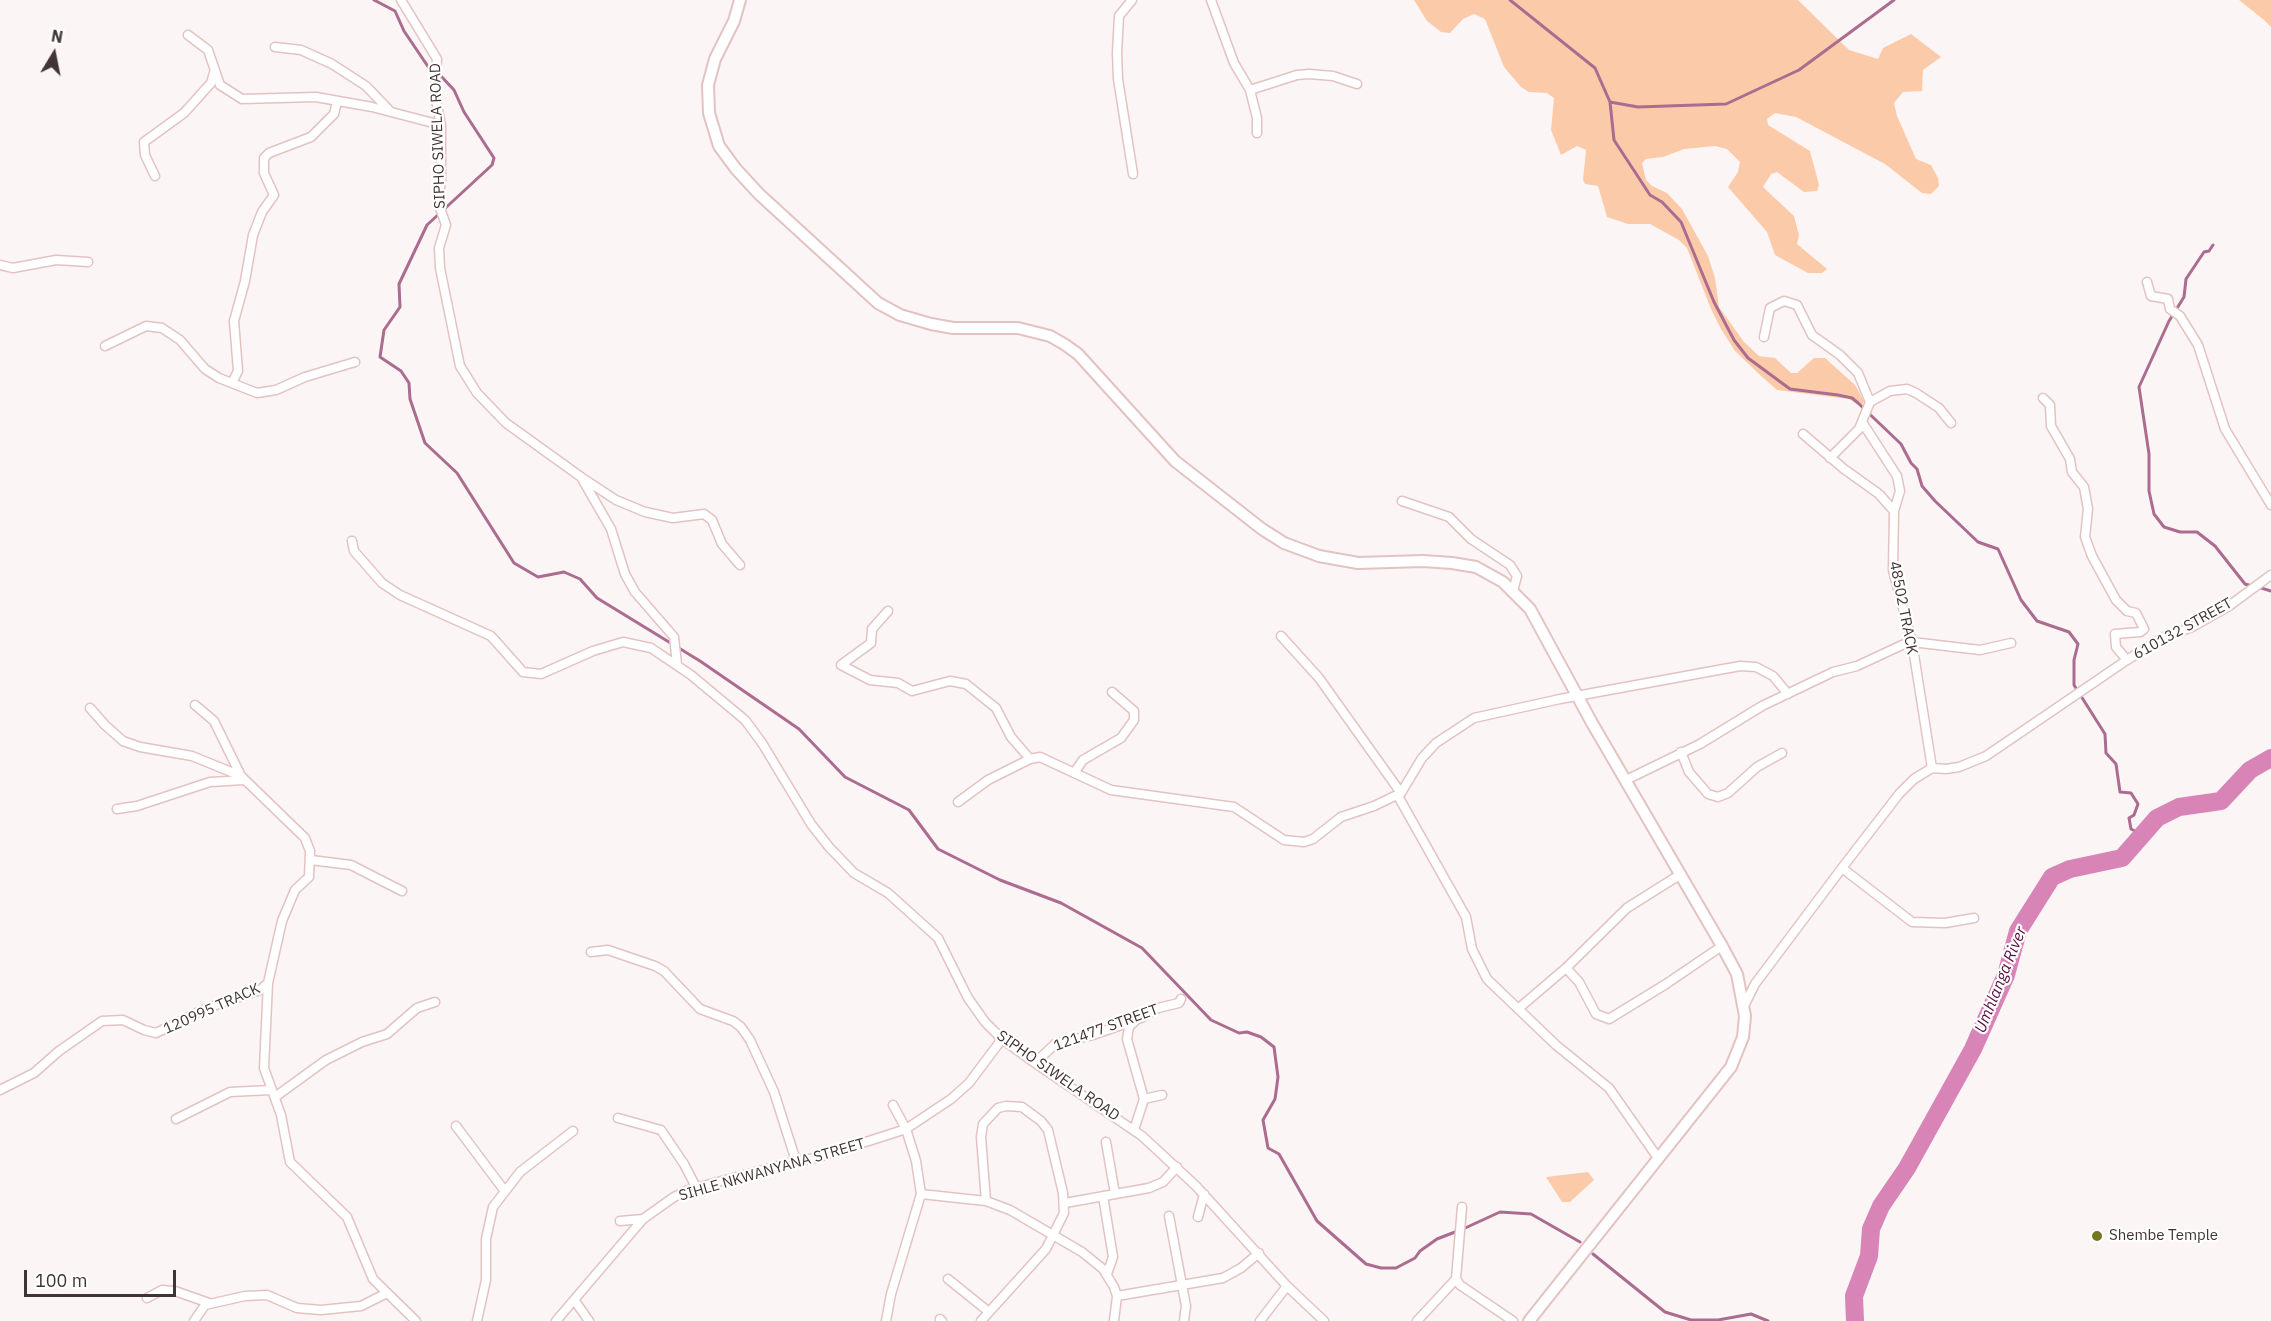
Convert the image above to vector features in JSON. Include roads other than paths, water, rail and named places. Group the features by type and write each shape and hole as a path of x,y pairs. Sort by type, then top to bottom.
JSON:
{"street":[{"name":"SIPHO SIWELA ROAD","path":"401,0 437,59 438,67 434,80 436,107 441,125 441,181 438,202 446,225 440,248 440,268 456,352 464,376 506,423 581,477 611,530 626,574 636,592 674,637 676,660 745,720 762,743 811,824 829,847 854,873 896,899 938,938 968,998 985,1022 1002,1039 1035,1063 1134,1130 1177,1167 1259,1253 1287,1286 1324,1321"},
{"path":"740,0 734,21 715,59 708,85 709,113 719,146 732,165 759,194 878,303 900,315 931,324 953,328 1018,328 1042,333 1064,344 1078,354 1175,461 1262,529 1284,543 1319,556 1358,563 1423,561 1452,562 1476,567 1493,575 1530,609 1722,946 1737,974 1744,1004 1743,1037 1731,1067 1529,1321"},
{"path":"1132,0 1119,16 1117,53 1118,79 1133,174"},
{"path":"1211,0 1234,63 1250,90 1256,115 1257,133"},
{"path":"188,35 208,50 220,85 242,99 299,96 391,112 441,125"},
{"path":"275,47 301,50 332,64 366,86 391,112"},
{"path":"155,176 144,155 144,142 184,113 211,83 214,73"},
{"path":"1250,90 1297,75 1309,74 1333,76 1357,84"},
{"path":"232,383 238,371 234,321 245,281 253,235 262,212 274,195 264,173 264,159 269,153 311,137 334,114 337,102"},
{"path":"0,265 13,268 56,260 88,262"},
{"path":"2146,282 2151,296 2168,299 2170,309 2180,316 2198,345 2225,429 2271,505"},
{"path":"1764,337 1770,308 1784,301 1797,305 1812,334 1840,355 1858,373 1869,404"},
{"path":"105,346 146,326 162,328 180,340 205,369 247,391 266,393 355,362"},
{"path":"1830,458 1853,436 1869,404 1881,394 1907,389 1940,408 1951,423"},
{"path":"2043,398 2050,405 2051,426 2070,459 2072,472 2084,488 2088,509 2085,537 2092,555 2116,600 2127,611 2136,613 2144,629 2139,632 2115,634 2116,647 2127,660"},
{"name":"48502 TRACK","path":"1862,422 1897,476 1900,491 1894,511 1893,570 1912,642 1930,769"},
{"path":"1803,434 1830,458 1879,494 1894,511"},
{"path":"581,477 616,500 645,512 673,518 694,513 704,514 712,520 722,544 740,565"},
{"path":"1402,501 1449,517 1471,538 1510,565 1517,576 1513,591"},
{"path":"352,542 354,550 382,583 400,595 490,636 523,672 541,674 593,651 623,642 651,648 676,660"},
{"name":"610132 STREET","path":"1930,769 1946,770 1959,767 1986,756 2072,695 2162,638 2192,627 2229,606 2265,578"},
{"path":"888,611 872,629 871,643 841,665 870,680 898,684 912,691 950,681 966,684 996,708 1011,737 1030,759"},
{"path":"1281,636 1319,678 1400,795 1466,917 1478,965 1487,979 1556,1045 1609,1088 1658,1158"},
{"path":"1626,780 1833,672 1857,666 1912,642 1980,650 2011,643"},
{"path":"958,802 969,791 1030,759 1044,757 1100,786 1124,793 1234,807 1277,836 1294,843 1313,839 1341,817 1400,795 1422,758 1436,743 1457,727 1474,718 1577,695 1745,666 1756,667 1773,676 1788,694"},
{"path":"1074,773 1083,760 1121,738 1134,720 1134,711 1112,693"},
{"path":"195,705 214,721 243,778 305,838 311,860 309,877 295,890 282,921 268,983 264,1068 281,1115 290,1162 347,1217 354,1229 373,1279 416,1321"},
{"path":"90,708 123,741 140,747 192,756 243,778"},
{"path":"1681,752 1689,772 1708,794 1718,797 1728,793 1757,767 1782,753"},
{"path":"1744,1004 1755,984 1899,794 1914,779 1930,769"},
{"path":"117,809 136,806 210,782 243,778"},
{"path":"311,860 351,865 402,891"},
{"path":"1842,868 1912,922 1945,923 1974,918"},
{"path":"1519,1008 1566,968 1627,908 1681,874"},
{"path":"1566,968 1579,982 1596,1014 1608,1019 1666,984 1722,946"},
{"path":"591,952 608,950 664,971 699,1009 733,1021 741,1028 774,1092 796,1161"},
{"name":"120995 TRACK","path":"0,1090 34,1073 59,1051 102,1021 123,1020 156,1033 207,1008 260,990 268,983"},
{"name":"121477 STREET","path":"1035,1063 1055,1044 1093,1035 1141,1018 1158,1008 1179,1003 1181,999"},
{"path":"176,1119 230,1092 273,1094 326,1060 362,1042 387,1034 417,1008 435,1002"},
{"path":"1134,1130 1143,1099 1126,1039 1129,1027 1141,1018"},
{"name":"SIHLE NKWANYANA STREET","path":"556,1321 644,1220 674,1197 796,1161 822,1156 906,1129 951,1099 969,1083 1002,1039"},
{"path":"1143,1099 1162,1095"},
{"path":"886,1321 891,1294 921,1194 916,1161 906,1129 893,1105"},
{"path":"981,1321 1046,1249 1060,1224 1065,1203 1048,1130 1041,1121 1022,1107 1006,1106 990,1114 983,1124 981,1137 986,1201"},
{"path":"618,1118 661,1130 684,1164 697,1189"},
{"path":"456,1126 504,1190"},
{"path":"477,1321 486,1280 488,1226 493,1207 520,1172 573,1131"},
{"path":"1106,1142 1115,1194"},
{"path":"1065,1203 1163,1182 1177,1167"},
{"path":"921,1194 986,1201 1010,1210 1054,1233 1097,1262 1107,1274 1117,1296 1114,1321"},
{"path":"1198,1217 1204,1194"},
{"path":"1104,1196 1113,1257 1107,1274"},
{"path":"1462,1207 1456,1279 1460,1286 1497,1308 1513,1321"},
{"path":"1169,1216 1186,1312 1184,1321"},
{"path":"620,1221 644,1220"},
{"path":"1117,1296 1222,1278 1241,1268 1259,1253"},
{"path":"948,1279 990,1312"},
{"path":"1417,1321 1456,1279"},
{"path":"1260,1321 1287,1286"},
{"path":"147,1298 162,1290 175,1291 209,1303"},
{"path":"194,1321 209,1303 258,1294 267,1295 306,1310 348,1309 371,1302 387,1293"},
{"path":"575,1301 589,1321"}],"waterway":[{"path":"374,0 395,11 404,31 431,71 440,75 454,90 464,112 494,158 492,165 427,225 399,284 400,307 384,330 380,357 401,371 409,383 410,399 425,443 457,473 514,563 538,577 564,572 580,579 597,598 700,661 799,729 845,777 909,810 938,849 1000,880 1061,903 1142,948 1211,1020 1239,1033 1247,1032 1261,1037 1274,1047 1278,1077 1275,1099 1263,1120 1268,1148 1279,1154 1317,1221 1366,1264 1381,1268 1396,1268 1415,1258 1420,1251 1437,1239 1455,1232"},
{"path":"1510,0 1595,68 1610,102 1614,140 1650,195 1662,202 1681,222 1714,302 1734,340 1748,358 1790,389 1838,395 1852,398 1858,403 1901,444 1911,463 1917,469 1922,486 1935,501 1978,542 1998,549 2021,600 2037,621 2069,632 2078,644 2074,660 2074,685 2105,734 2106,753 2116,764 2120,792 2131,793 2138,804 2134,815 2129,818 2131,829 2143,835"},
{"path":"1610,102 1638,107 1726,104 1799,70 1894,0"},
{"path":"2213,245 2209,251 2204,252 2186,279 2184,297 2169,321 2139,387 2149,454 2149,491 2154,514 2164,527 2180,532 2197,532 2215,546 2245,584 2252,586"},
{"path":"2258,587 2271,591"},
{"name":"Umhlanga River","path":"1855,1321 1854,1296 1869,1256 1871,1229 1881,1206 1907,1168 1973,1049 2006,975 2018,931 2052,877 2070,869 2122,858 2157,818 2179,807 2221,801 2250,770 2271,758"},
{"path":"1463,1229 1500,1212 1531,1214 1580,1242"},
{"path":"1593,1254 1665,1312 1691,1320 1718,1320 1751,1314 1768,1321"}],"place":[{"name":"Shembe Temple","path":"2097,1236"}]}
